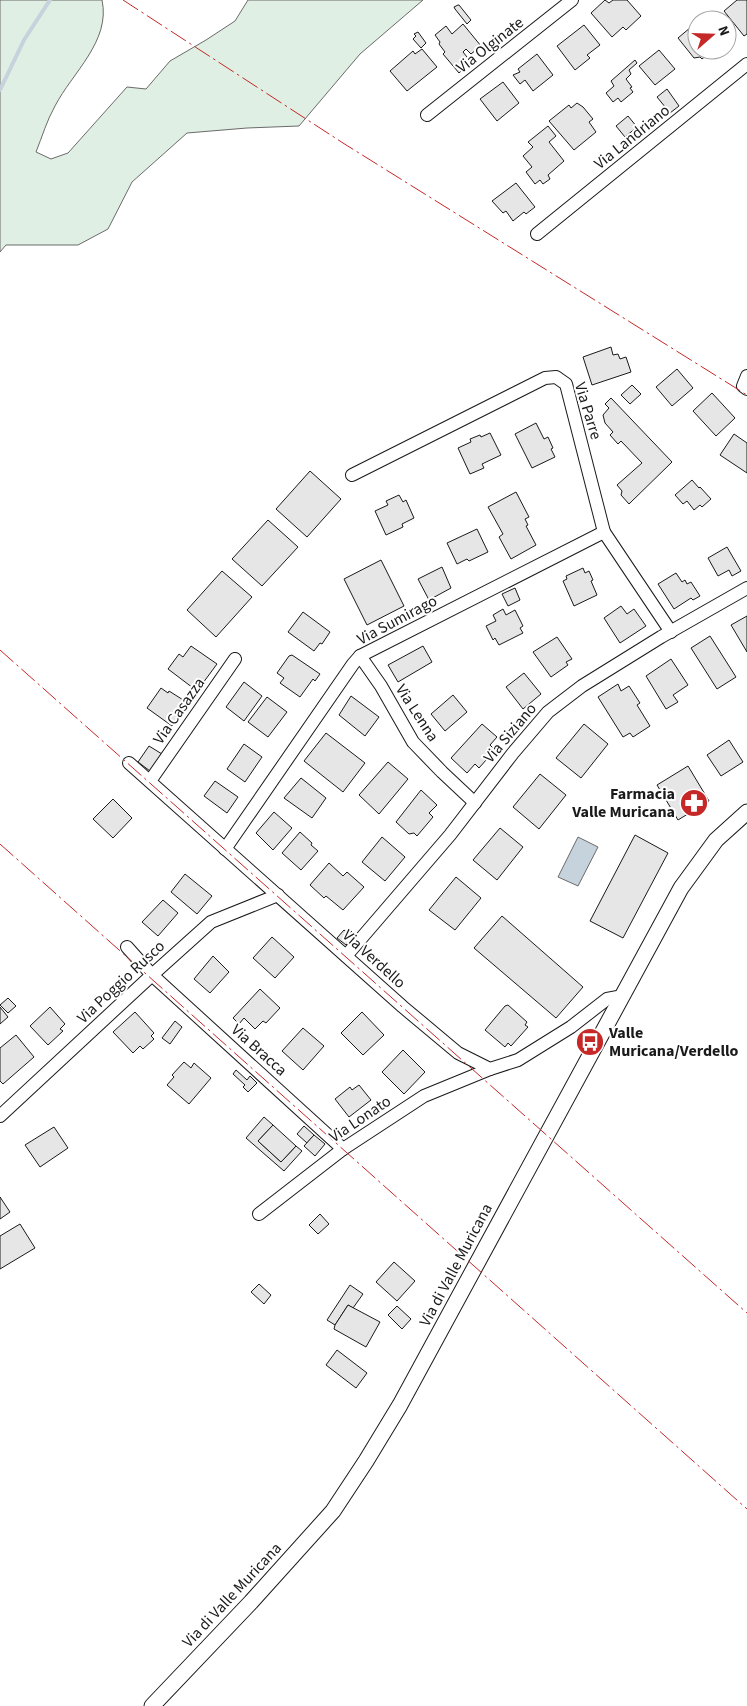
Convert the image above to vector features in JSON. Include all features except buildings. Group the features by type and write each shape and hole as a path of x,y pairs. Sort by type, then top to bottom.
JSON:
{"street":[{"name":"Via Olginate","path":"427,115 572,0"},
{"name":"Via Landriano","path":"537,234 747,64"},
{"path":"747,376 743,386 747,388"},
{"name":"Via Parre","path":"352,475 544,378 556,377 566,384 604,532 671,632"},
{"name":"Via Sumirago","path":"225,849 360,656 604,532"},
{"name":"Via Siziano","path":"346,956 450,835 513,752 548,712 582,686 747,588"},
{"name":"Via Lenna","path":"360,656 413,742 475,803"},
{"name":"Via Casazza","path":"150,781 235,659"},
{"name":"Via Verdello","path":"129,763 403,1007 458,1052 490,1069"},
{"name":"Via di Valle Muricana","path":"152,1706 251,1602 333,1510 400,1405 687,880 716,840 747,812"},
{"name":"Via Poggio Rusco","path":"0,1116 212,922 278,895"},
{"name":"Via Bracca","path":"127,947 152,975 344,1149"},
{"path":"490,1069 518,1060 571,1027 607,999 622,996"},
{"name":"Via Lonato","path":"259,1214 344,1149 424,1096 490,1069"}],"green space":[{"path":"0,0 102,0 103,15 96,43 55,106 36,152 51,159 68,153 127,87 146,89 170,61 235,21 248,0 423,0 360,54 299,126 187,133 132,182 108,229 78,245 6,245 0,252"}],"shaded area":[{"path":"578,837 598,847 578,886 558,877"}],"waterway":[{"path":"0,90 24,40 50,0"}],"power":[{"path":"123,0 343,143 747,395"},
{"path":"0,650 747,1313"},
{"path":"0,844 747,1509"}],"place":[{"name":"Farmacia Valle Muricana","path":"694,803"},
{"name":"Valle Muricana/Verdello","path":"590,1042"}]}
